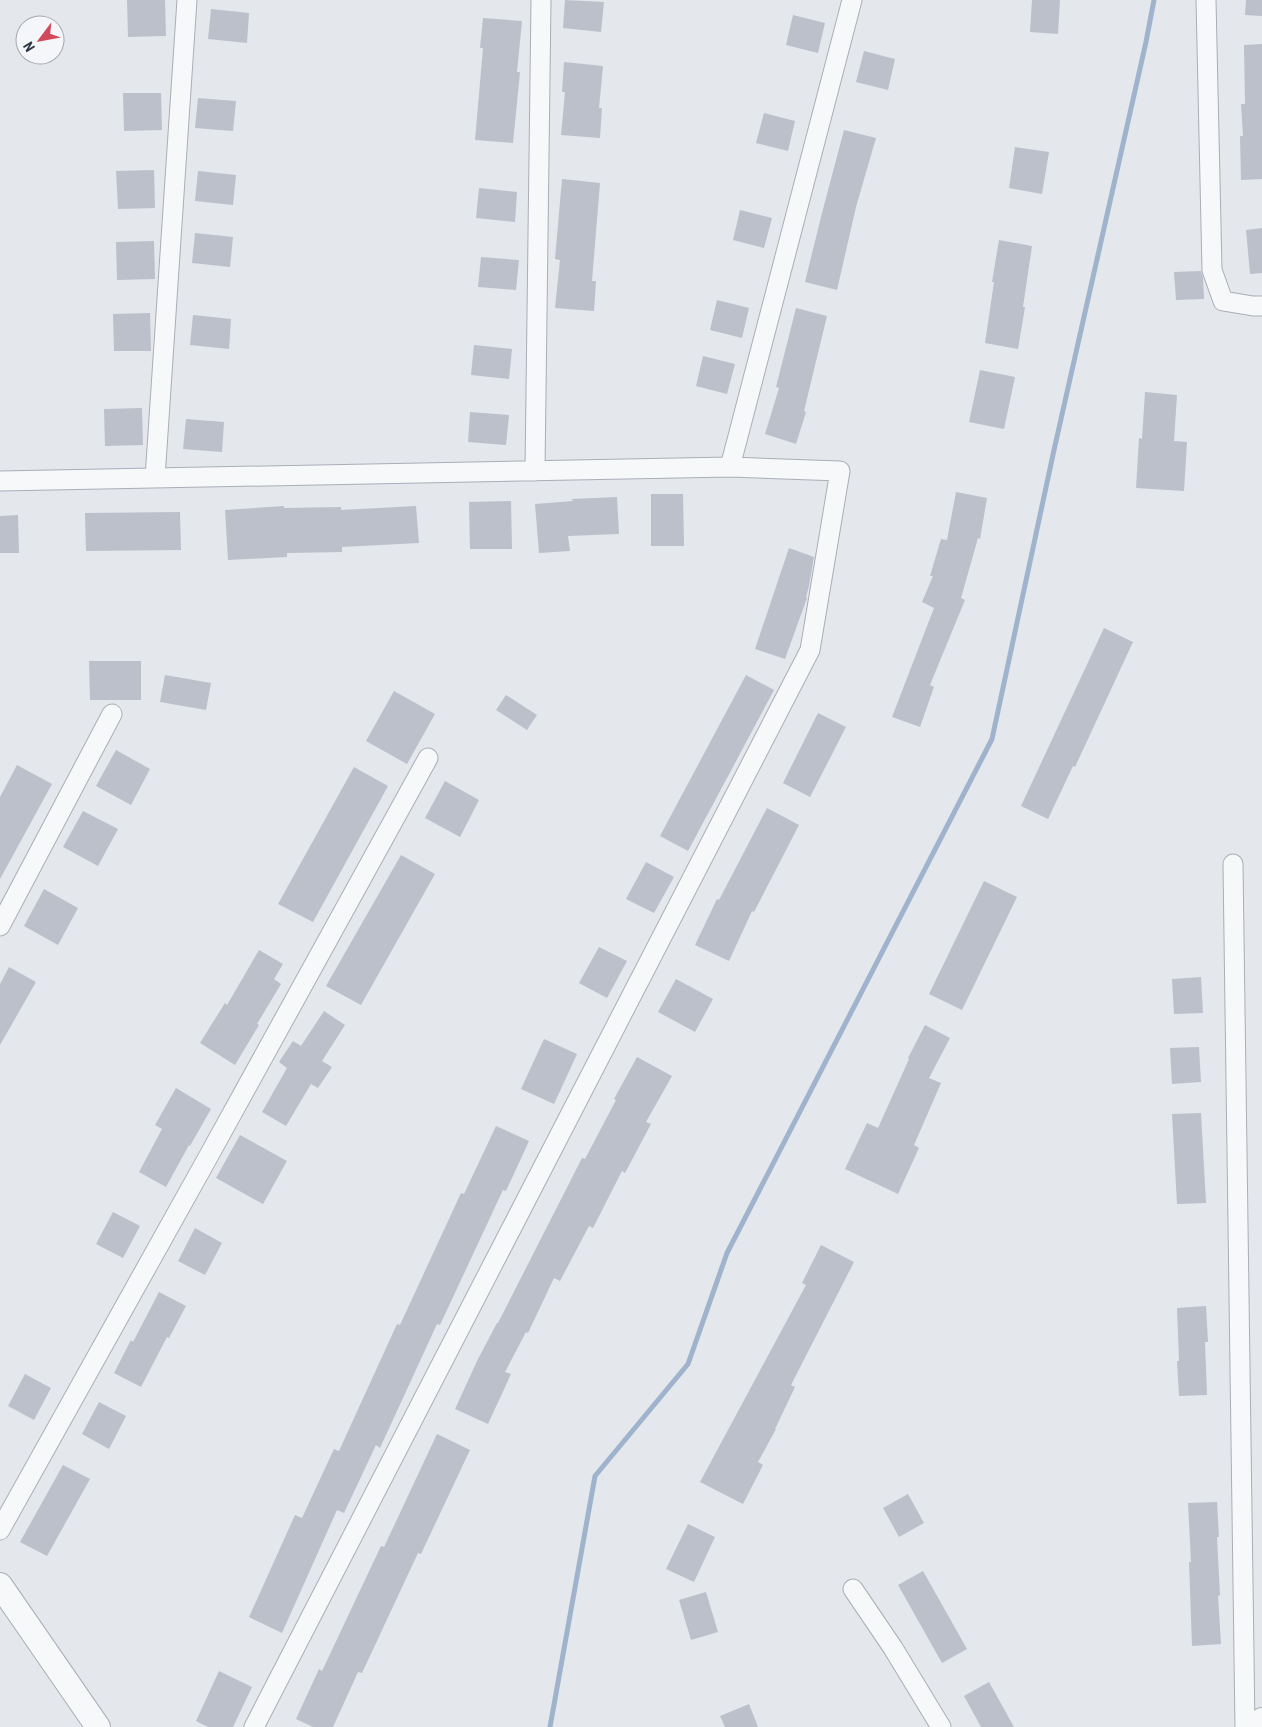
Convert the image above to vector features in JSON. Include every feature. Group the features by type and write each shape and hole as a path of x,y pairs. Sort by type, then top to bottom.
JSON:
{"street":[{"path":"155,478 187,0"},
{"path":"535,471 541,0"},
{"path":"730,467 852,0"},
{"path":"1206,0 1212,270 1222,302 1262,306"},
{"path":"0,481 730,467 840,471 810,650 254,1727"},
{"path":"0,926 112,714"},
{"path":"0,1530 208,1159 428,758"},
{"path":"1233,864 1245,1727"},
{"path":"0,1585 98,1727"},
{"path":"853,1589 893,1648 941,1727"},
{"path":"1252,1727 1262,1720"}],"building":[{"path":"127,0 165,0 166,36 128,37"},
{"path":"565,0 604,2 601,32 563,28"},
{"path":"1032,0 1060,0 1058,34 1030,32"},
{"path":"1246,0 1262,0 1262,16 1245,15"},
{"path":"211,9 249,13 247,43 208,39"},
{"path":"793,15 825,23 818,53 786,45"},
{"path":"483,18 522,21 517,72 520,72 513,143 475,140 483,48 480,48"},
{"path":"1262,44 1262,179 1241,180 1240,136 1243,136 1241,104 1245,104 1244,45"},
{"path":"864,51 895,59 888,90 856,82"},
{"path":"564,62 603,66 599,108 602,108 600,138 561,135 565,92 562,92"},
{"path":"123,93 161,93 162,130 124,131"},
{"path":"198,98 236,101 233,131 195,128"},
{"path":"764,113 795,121 788,151 756,143"},
{"path":"844,130 876,138 856,207 837,290 805,282"},
{"path":"1015,147 1049,152 1042,194 1009,188"},
{"path":"154,170 155,208 118,209 116,171"},
{"path":"198,171 236,175 233,205 195,201"},
{"path":"562,179 600,183 592,281 596,281 594,311 555,308 560,260 555,259"},
{"path":"479,188 517,192 515,222 476,218"},
{"path":"740,210 772,218 764,248 733,240"},
{"path":"1262,228 1262,273 1250,274 1246,230"},
{"path":"195,233 233,237 230,267 192,263"},
{"path":"999,240 1032,246 1018,349 985,343"},
{"path":"154,241 155,279 117,280 116,242"},
{"path":"481,257 519,260 516,290 478,287"},
{"path":"1201,271 1204,299 1176,300 1174,272"},
{"path":"717,300 749,308 742,338 710,330"},
{"path":"796,308 827,316 804,411 806,412 796,444 765,434 779,388 776,387"},
{"path":"150,313 151,351 114,351 113,314"},
{"path":"193,315 231,319 229,349 190,345"},
{"path":"474,345 512,349 509,379 471,375"},
{"path":"703,356 735,364 727,394 696,386"},
{"path":"980,370 1015,377 1004,429 969,422"},
{"path":"1145,392 1177,395 1174,441 1187,442 1184,491 1136,488 1139,438 1142,439"},
{"path":"142,408 143,445 105,446 104,409"},
{"path":"470,412 509,415 506,445 468,442"},
{"path":"186,419 224,422 222,452 183,449"},
{"path":"956,492 987,498 980,539 978,538 961,598 965,600 930,685 934,687 920,727 892,717 934,608 922,602 933,576 930,576 941,539 947,540"},
{"path":"651,494 683,494 684,546 651,546"},
{"path":"617,497 619,534 568,536 570,551 539,553 535,504 573,501 572,499"},
{"path":"511,501 512,549 470,549 469,502"},
{"path":"284,506 284,508 341,507 341,510 416,506 419,543 342,547 342,552 287,553 287,557 228,560 225,510"},
{"path":"180,512 181,550 86,551 85,513"},
{"path":"18,515 19,553 0,553 0,516"},
{"path":"789,548 814,557 807,598 785,659 755,649"},
{"path":"1104,628 1133,642 1075,767 1073,766 1048,819 1021,806"},
{"path":"89,661 141,661 141,700 90,700"},
{"path":"165,675 211,683 206,710 160,702"},
{"path":"746,675 774,690 688,851 660,836"},
{"path":"394,691 435,714 407,764 366,741"},
{"path":"506,695 537,715 527,730 496,710"},
{"path":"818,713 846,727 810,797 783,783"},
{"path":"116,750 150,769 131,805 96,786"},
{"path":"17,765 52,784 0,879 0,797"},
{"path":"354,767 388,786 313,922 278,904"},
{"path":"445,781 479,800 460,837 425,818"},
{"path":"767,808 799,825 754,912 752,911 729,961 695,945 717,899 719,900"},
{"path":"83,811 118,829 98,866 63,847"},
{"path":"401,855 435,874 361,1005 326,986"},
{"path":"646,862 674,877 654,913 626,899"},
{"path":"984,881 1017,897 962,1010 929,994"},
{"path":"44,889 78,908 58,945 24,926"},
{"path":"599,947 627,961 607,998 579,983"},
{"path":"259,950 283,964 274,979 281,984 235,1065 200,1043 225,1003 227,1005"},
{"path":"9,967 36,982 0,1045 0,984"},
{"path":"1201,977 1203,1013 1174,1014 1172,979"},
{"path":"676,979 713,999 695,1032 658,1012"},
{"path":"324,1011 345,1025 322,1061 332,1067 318,1088 311,1084 286,1126 262,1112 287,1068 279,1062 293,1041 301,1046"},
{"path":"925,1025 950,1038 929,1078 941,1083 914,1145 919,1148 898,1194 845,1169 867,1123 878,1128 908,1058"},
{"path":"544,1039 577,1054 554,1104 521,1089"},
{"path":"1199,1047 1201,1082 1172,1084 1170,1048"},
{"path":"637,1057 672,1076 646,1122 651,1124 625,1173 622,1171 593,1228 589,1226 560,1281 554,1278 528,1333 526,1332 505,1372 511,1374 488,1424 455,1409 478,1359 582,1158 585,1159"},
{"path":"176,1088 211,1109 166,1187 139,1172 162,1129 155,1125"},
{"path":"1201,1113 1206,1203 1177,1204 1172,1114"},
{"path":"496,1126 529,1141 506,1191 503,1190 440,1325 437,1324 380,1448 376,1445 344,1513 337,1510 282,1633 249,1617 295,1515 302,1518 334,1449 339,1451 397,1324 400,1325 461,1193 464,1194"},
{"path":"240,1135 287,1161 263,1204 216,1178"},
{"path":"113,1212 140,1226 123,1258 96,1244"},
{"path":"195,1228 222,1243 205,1275 178,1261"},
{"path":"821,1245 854,1262 791,1385 795,1387 776,1429 758,1462 763,1465 743,1504 700,1482 806,1285 802,1283"},
{"path":"159,1292 186,1306 169,1338 167,1337 141,1387 114,1373 131,1340 133,1342"},
{"path":"1206,1306 1208,1342 1205,1342 1207,1395 1179,1396 1177,1308"},
{"path":"25,1374 51,1388 34,1420 8,1406"},
{"path":"99,1402 126,1416 109,1449 82,1434"},
{"path":"437,1434 470,1450 421,1554 418,1553 362,1673 358,1672 333,1727 313,1727 296,1719 319,1669 322,1671 381,1546 384,1547"},
{"path":"63,1465 90,1479 47,1556 20,1542"},
{"path":"908,1494 924,1523 899,1537 883,1508"},
{"path":"1217,1502 1220,1595 1218,1596 1221,1644 1192,1646 1188,1503"},
{"path":"688,1524 715,1537 694,1582 666,1569"},
{"path":"923,1571 967,1649 942,1663 898,1585"},
{"path":"706,1592 718,1632 691,1640 679,1600"},
{"path":"219,1671 252,1687 233,1727 208,1727 196,1721"},
{"path":"989,1682 1014,1727 981,1727 964,1696"},
{"path":"749,1704 758,1727 725,1727 720,1716"}],"waterway":[{"path":"550,1727 595,1476 688,1364 727,1253 992,739 1154,0"}]}
